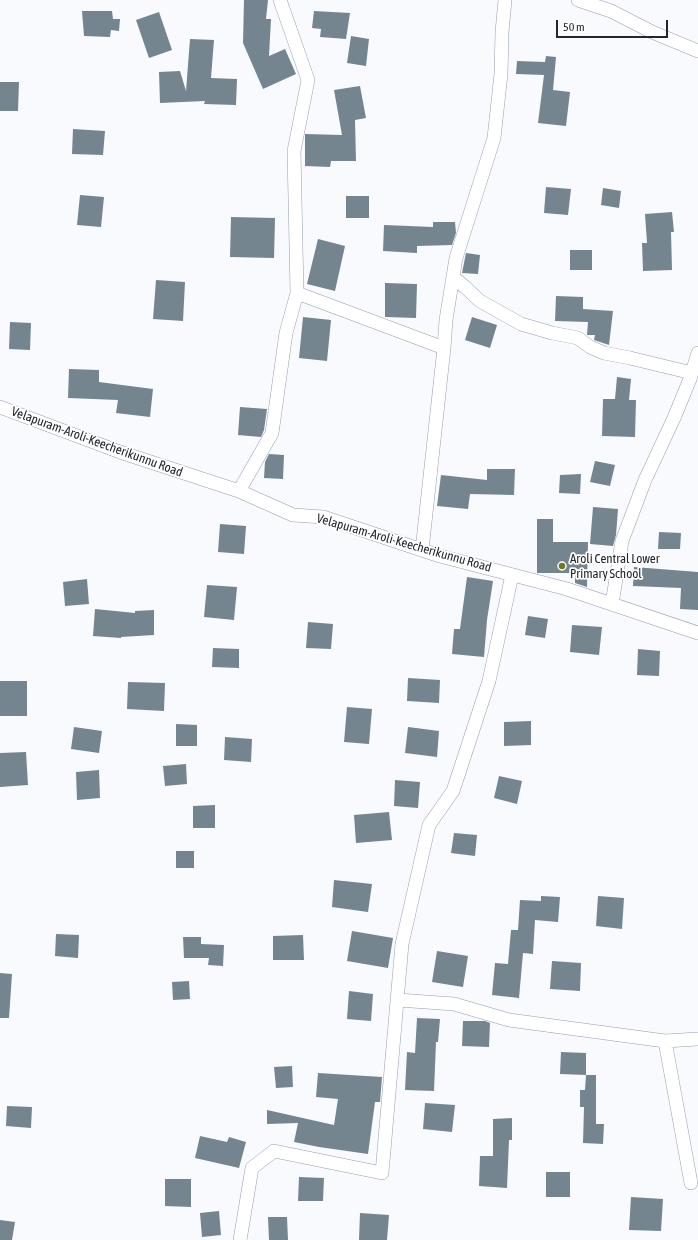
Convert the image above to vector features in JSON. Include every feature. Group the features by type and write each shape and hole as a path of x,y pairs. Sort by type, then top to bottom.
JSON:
{"street":[{"path":"239,491 272,433 286,333 297,293 294,151 308,80 280,0"},
{"path":"422,550 446,320 456,258 494,138 501,74 502,32 505,0"},
{"path":"578,0 611,11 652,32 698,52"},
{"path":"453,278 480,301 521,324 552,333 578,338 604,353 636,359 692,373"},
{"path":"297,293 444,348"},
{"path":"612,604 622,541 645,480 674,418 692,373 698,353"},
{"name":"Velapuram-Aroli-Keecherikunnu Road","path":"0,406 120,452 239,491 293,514 323,517 422,550 567,589 698,633"},
{"path":"240,1240 252,1168 274,1151 382,1173 402,944 429,825 453,792 489,681 512,575"},
{"path":"398,1000 454,1004 509,1020 665,1041 698,1039"},
{"path":"665,1041 691,1183"}],"building":[{"path":"244,0 268,0 266,19 271,19 269,56 285,49 296,74 263,89 243,43"},
{"path":"82,11 112,11 113,19 120,19 119,31 111,30 110,37 84,36"},
{"path":"314,11 350,13 346,39 320,37 321,29 312,28"},
{"path":"159,12 172,50 149,58 136,20"},
{"path":"351,36 369,39 366,66 347,63"},
{"path":"190,39 214,40 211,78 237,79 236,105 204,104 205,101 160,103 159,72 180,71 186,91"},
{"path":"546,56 556,57 553,90 570,92 566,126 538,123 544,75 516,74 517,61 545,62"},
{"path":"0,82 19,82 18,111 0,111"},
{"path":"360,86 366,118 355,120 356,161 331,161 330,167 305,166 305,134 342,135 334,90"},
{"path":"73,129 105,131 103,155 72,154"},
{"path":"546,187 571,189 568,215 544,213"},
{"path":"603,188 621,191 619,208 601,205"},
{"path":"80,195 104,197 101,227 77,225"},
{"path":"346,196 369,196 369,218 346,218"},
{"path":"672,212 674,232 671,232 672,270 643,271 642,243 647,243 645,214"},
{"path":"231,217 275,218 274,258 230,257"},
{"path":"433,222 455,222 456,233 452,245 417,246 417,253 383,251 384,225 433,227"},
{"path":"318,239 345,246 335,291 307,284"},
{"path":"570,250 592,250 592,270 570,270"},
{"path":"466,253 480,255 478,274 462,273"},
{"path":"156,280 185,282 183,321 153,319"},
{"path":"385,283 417,284 416,318 385,317"},
{"path":"556,296 583,297 583,309 613,311 609,345 594,340 595,335 587,335 588,322 555,321"},
{"path":"303,317 331,320 327,361 299,358"},
{"path":"472,317 497,325 490,348 465,340"},
{"path":"10,322 31,323 30,350 9,349"},
{"path":"69,369 99,370 99,382 153,389 150,417 116,413 118,400 68,398"},
{"path":"617,377 631,379 629,400 636,400 635,437 602,436 603,399 615,399"},
{"path":"240,407 267,409 264,430 261,437 238,435"},
{"path":"269,454 284,455 283,479 264,478 265,462"},
{"path":"595,461 615,465 610,486 590,482"},
{"path":"487,469 515,469 514,495 470,494 468,509 437,506 441,475 487,480"},
{"path":"581,474 580,494 559,493 560,475"},
{"path":"593,507 618,509 616,535 613,546 590,544"},
{"name":"Aroli Central Lower Primary School","path":"537,519 553,519 553,542 588,542 587,587 575,583 575,573 537,573"},
{"path":"220,524 246,526 244,554 218,552"},
{"path":"659,532 681,533 680,549 658,549"},
{"path":"634,567 698,572 698,610 680,609 681,588 633,586"},
{"path":"467,577 493,581 487,620 484,657 452,654 454,629 460,629"},
{"path":"87,579 89,604 65,606 63,582"},
{"path":"207,585 237,587 234,620 204,617"},
{"path":"95,609 135,613 135,611 154,610 154,635 121,638 93,636"},
{"path":"528,616 548,619 545,638 525,635"},
{"path":"308,622 333,624 331,649 306,648"},
{"path":"572,625 602,627 599,655 570,652"},
{"path":"213,648 239,649 239,668 212,667"},
{"path":"638,649 660,651 659,676 637,675"},
{"path":"408,678 440,680 439,703 407,701"},
{"path":"0,681 27,681 27,716 0,716"},
{"path":"128,682 165,683 164,711 127,709"},
{"path":"347,707 372,709 369,744 344,742"},
{"path":"531,721 531,745 504,746 504,722"},
{"path":"176,724 197,725 197,746 176,746"},
{"path":"74,727 102,731 99,753 71,749"},
{"path":"408,727 439,731 437,757 405,753"},
{"path":"225,737 252,739 251,762 224,760"},
{"path":"26,752 28,785 0,787 0,753"},
{"path":"186,764 187,784 165,786 163,766"},
{"path":"99,770 100,798 77,800 76,772"},
{"path":"499,776 522,781 517,804 494,798"},
{"path":"395,780 420,782 418,808 394,806"},
{"path":"215,805 215,828 193,828 193,806"},
{"path":"389,812 392,840 356,843 354,815"},
{"path":"454,833 477,835 475,856 451,853"},
{"path":"176,851 194,851 194,868 176,868"},
{"path":"334,880 372,884 368,912 332,907"},
{"path":"541,896 560,897 558,922 535,920 533,954 523,953 519,998 492,995 495,963 508,964 511,930 518,930 520,900 541,901"},
{"path":"598,896 624,898 622,929 596,926"},
{"path":"352,931 393,938 388,968 347,961"},
{"path":"56,934 79,935 78,958 55,956"},
{"path":"303,935 304,960 273,960 273,936"},
{"path":"183,937 201,937 201,944 224,945 223,966 208,965 209,958 184,958"},
{"path":"437,951 468,956 463,987 432,982"},
{"path":"552,961 581,963 580,991 550,989"},
{"path":"0,973 12,974 9,1018 0,1018"},
{"path":"189,981 190,999 173,1000 172,982"},
{"path":"349,991 373,994 371,1021 347,1019"},
{"path":"417,1018 440,1019 438,1042 436,1042 434,1091 405,1090 407,1052 415,1053"},
{"path":"463,1021 485,1021 490,1023 489,1047 462,1046"},
{"path":"561,1052 586,1053 586,1075 560,1074"},
{"path":"292,1066 293,1087 276,1088 274,1067"},
{"path":"318,1073 382,1077 380,1102 375,1102 368,1154 294,1142 298,1123 267,1124 267,1110 334,1125 338,1099 316,1097"},
{"path":"586,1075 596,1075 596,1124 604,1124 603,1144 583,1143 584,1107 580,1107 580,1090 585,1090"},
{"path":"425,1103 455,1105 452,1132 423,1129"},
{"path":"7,1106 32,1107 31,1128 6,1126"},
{"path":"512,1118 512,1140 509,1140 507,1188 479,1186 480,1156 493,1156 493,1119"},
{"path":"200,1136 227,1142 229,1137 246,1142 239,1168 195,1158"},
{"path":"546,1172 570,1172 570,1197 546,1197"},
{"path":"299,1177 324,1178 323,1201 298,1201"},
{"path":"165,1179 191,1179 191,1207 165,1206"},
{"path":"631,1197 663,1199 661,1231 629,1230"},
{"path":"219,1211 221,1235 202,1237 200,1213"},
{"path":"360,1213 389,1215 387,1240 359,1240"},
{"path":"268,1217 287,1217 288,1240 269,1240"},
{"path":"0,1220 15,1222 12,1240 0,1240"}],"place":[{"name":"Aroli Central Lower Primary School","path":"562,566"}]}
